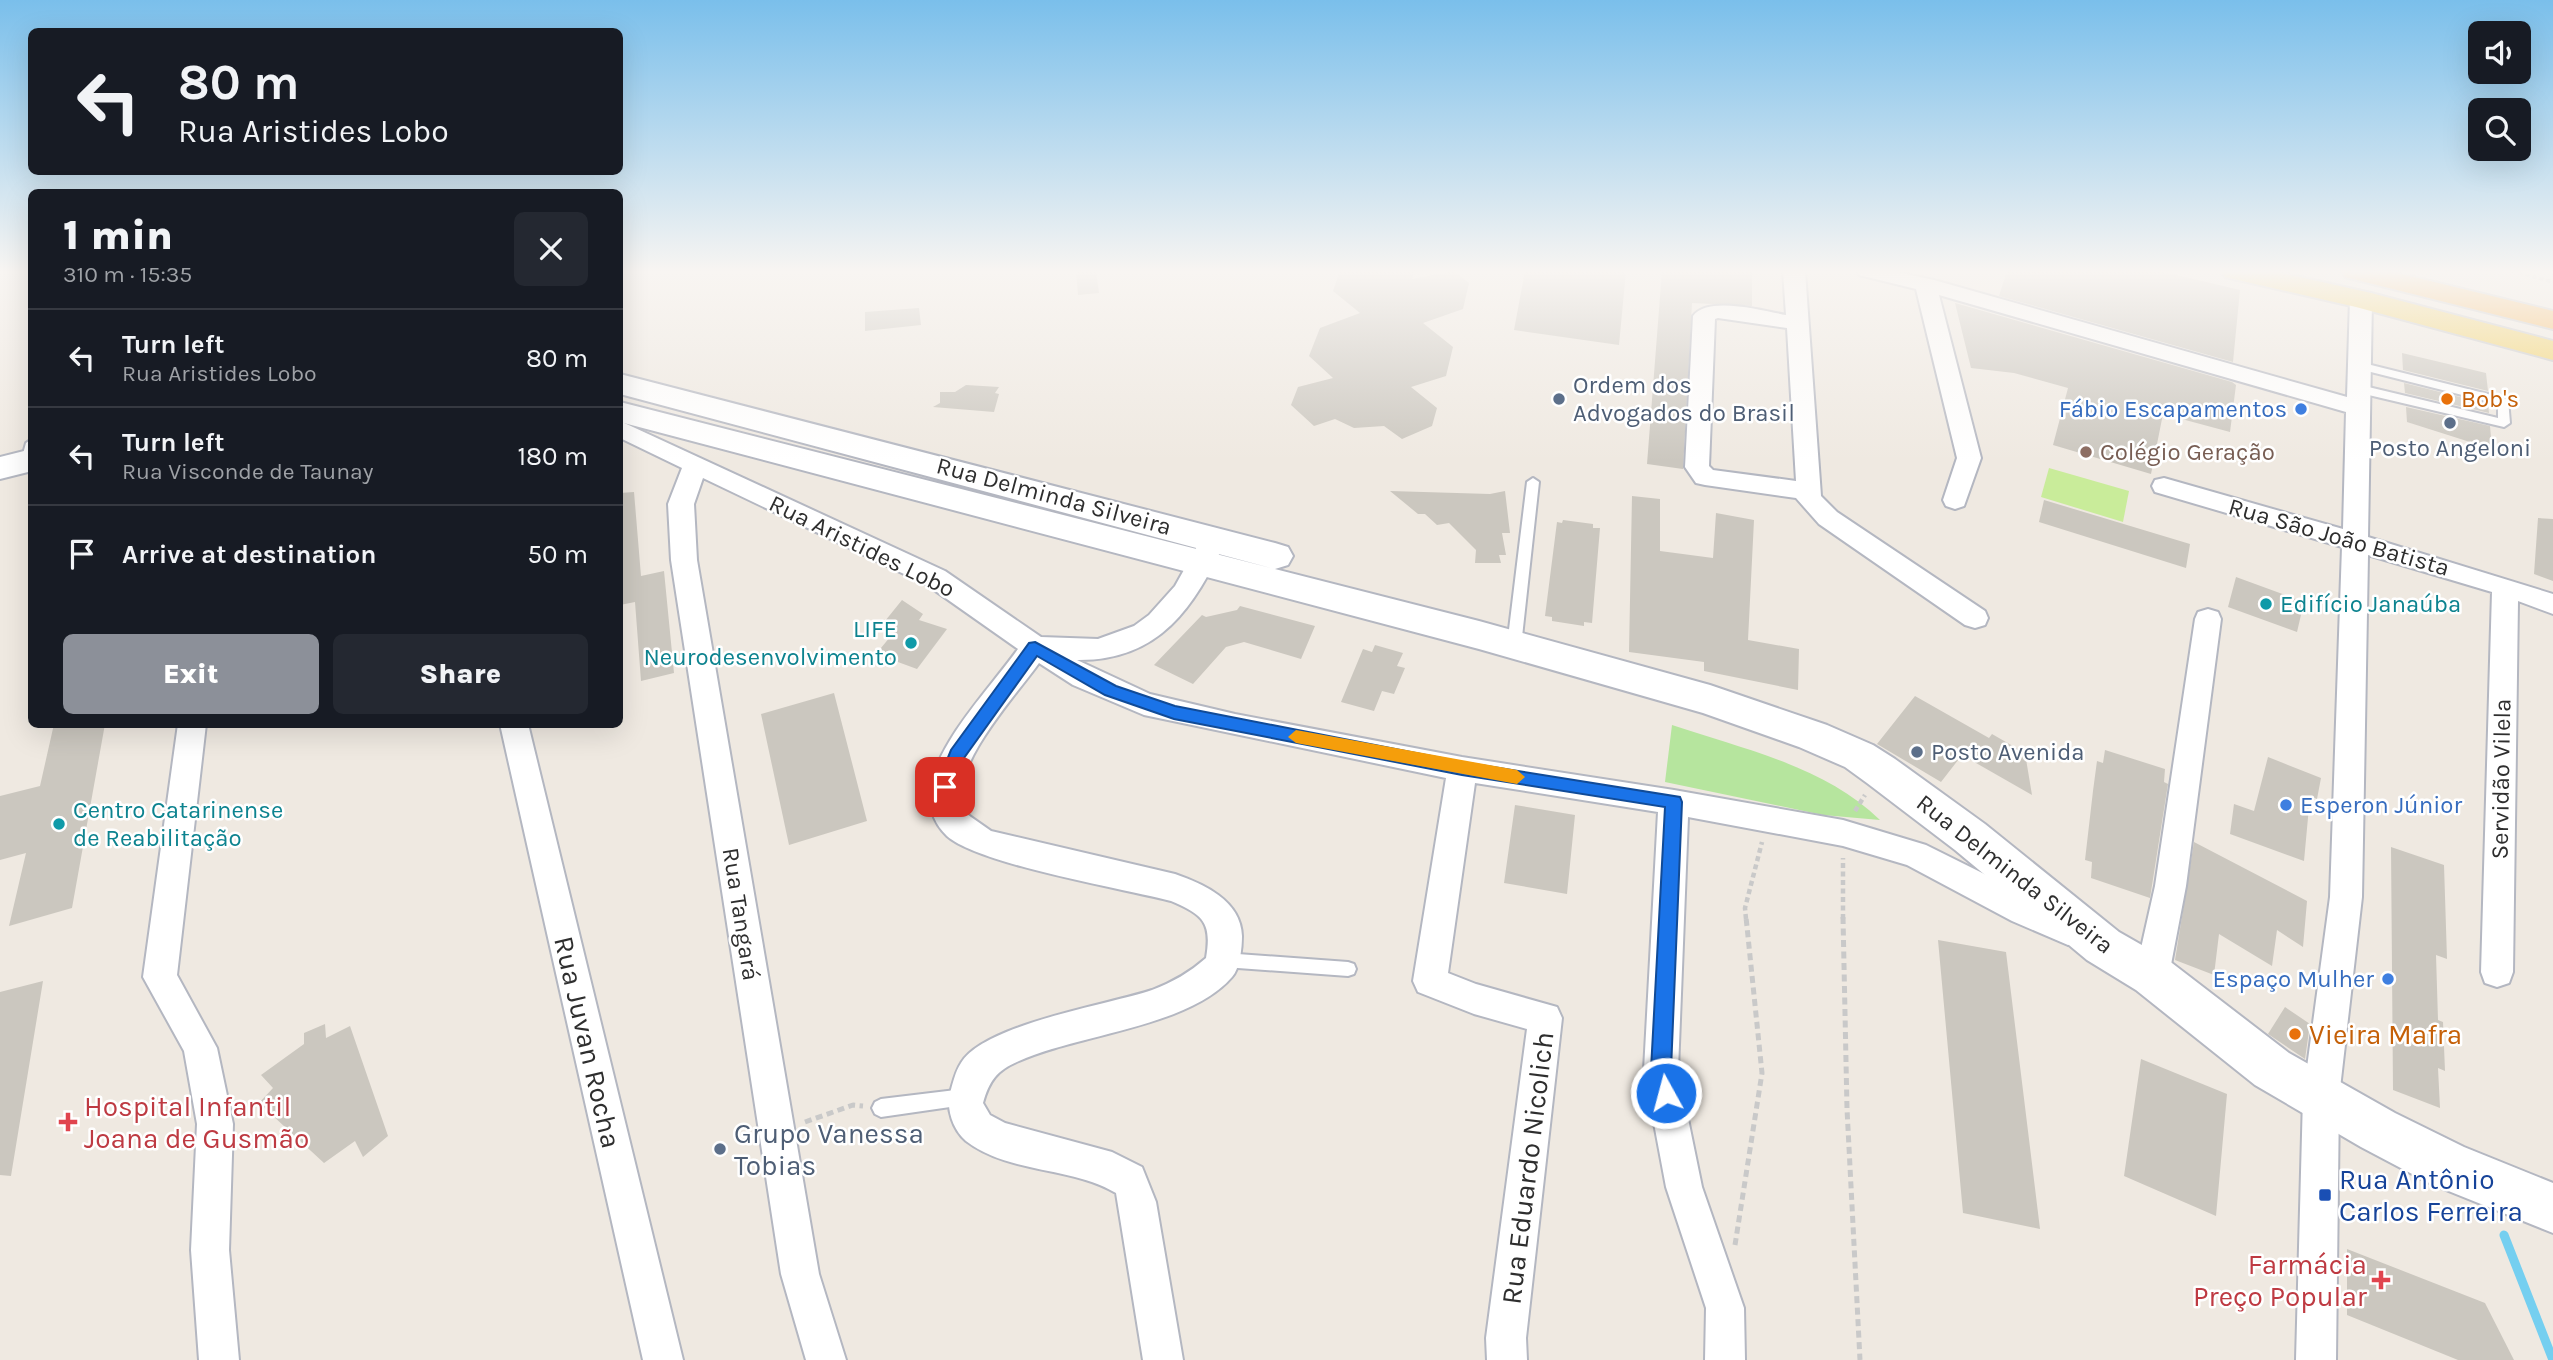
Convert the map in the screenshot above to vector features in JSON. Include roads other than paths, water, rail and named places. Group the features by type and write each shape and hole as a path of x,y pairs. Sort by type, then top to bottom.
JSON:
{"main road":[{"path":"2504,334 2553,351"},
{"name":"Rua Delminda Silveira","path":"623,385 1208,551 1497,640 1710,700 1813,736 1859,756 1881,771 1970,837 2103,946 2152,975 2272,1069 2449,1166 2553,1208"},
{"name":"Rua Delminda Silveira","path":"623,413 1208,551"}],"street":[{"path":"1703,334 1697,467 1705,477 1807,491"},
{"path":"1799,334 1807,491 1816,508 1975,618"},
{"path":"1938,334 1969,458 1955,500"},
{"path":"2134,334 2359,388"},
{"path":"2316,1360 2321,1097 2346,897 2358,334"},
{"name":"Rua Aristides Lobo","path":"623,431 695,467 936,578 1035,648 1110,691 1174,713 1462,769 1674,802 1842,833 1915,855 2023,911 2103,946"},
{"name":"Rua Tangará","path":"695,467 681,504 684,560 800,1274 826,1360"},
{"name":"Rua São João Batista","path":"2164,486 2505,586 2553,604"},
{"path":"1163,1360 1139,1202 1129,1180 1112,1170 999,1138 978,1128 966,1112 964,1097 972,1075 993,1054 1020,1042 1170,1000 1199,986 1224,960 1228,941 1222,918 1203,899 1175,888 985,843 966,835 949,820 943,803 953,762 1035,648 1104,648 1135,640 1164,619 1208,551"},
{"name":"Servidão Vilela","path":"2497,972 2505,586"},
{"path":"2152,975 2161,939 2179,826 2208,619"},
{"path":"191,728 160,978 200,1048 215,1124 209,1250 219,1360"},
{"name":"Rua Juvan Rocha","path":"515,728 663,1360"},
{"name":"Rua Eduardo Nicolich","path":"1462,769 1430,981 1474,999 1545,1018 1506,1338 1507,1360"},
{"path":"1674,802 1661,1070 1684,1186 1725,1308 1725,1360"}],"lane":[{"path":"2359,388 2504,402 2504,423 2359,388"},
{"path":"1497,640 1533,482"},
{"path":"1224,960 1348,969"},
{"path":"881,1108 964,1097"}],"waterway":[{"path":"2504,1235 2553,1360"}],"place":[{"name":"Ordem dos Advogados do Brasil","path":"1559,399"},
{"name":"Bob's","path":"2447,399"},
{"name":"Fábio Escapamentos","path":"2301,409"},
{"name":"Posto Angeloni","path":"2450,423"},
{"name":"Colégio Geração","path":"2086,452"},
{"name":"Edifício Janaúba","path":"2266,604"},
{"name":"LIFE Neurodesenvolvimento","path":"911,643"},
{"name":"Posto Avenida","path":"1917,752"},
{"name":"Esperon Júnior","path":"2286,805"},
{"name":"Centro Catarinense de Reabilitação","path":"59,824"},
{"name":"Espaço Mulher","path":"2388,979"},
{"name":"Vieira Mafra","path":"2295,1034"},
{"name":"Hospital Infantil Joana de Gusmão","path":"68,1122"},
{"name":"Grupo Vanessa Tobias","path":"720,1149"},
{"name":"Rua Antônio Carlos Ferreira","path":"2325,1195"},
{"name":"Farmácia Preço Popular","path":"2381,1280"}]}
